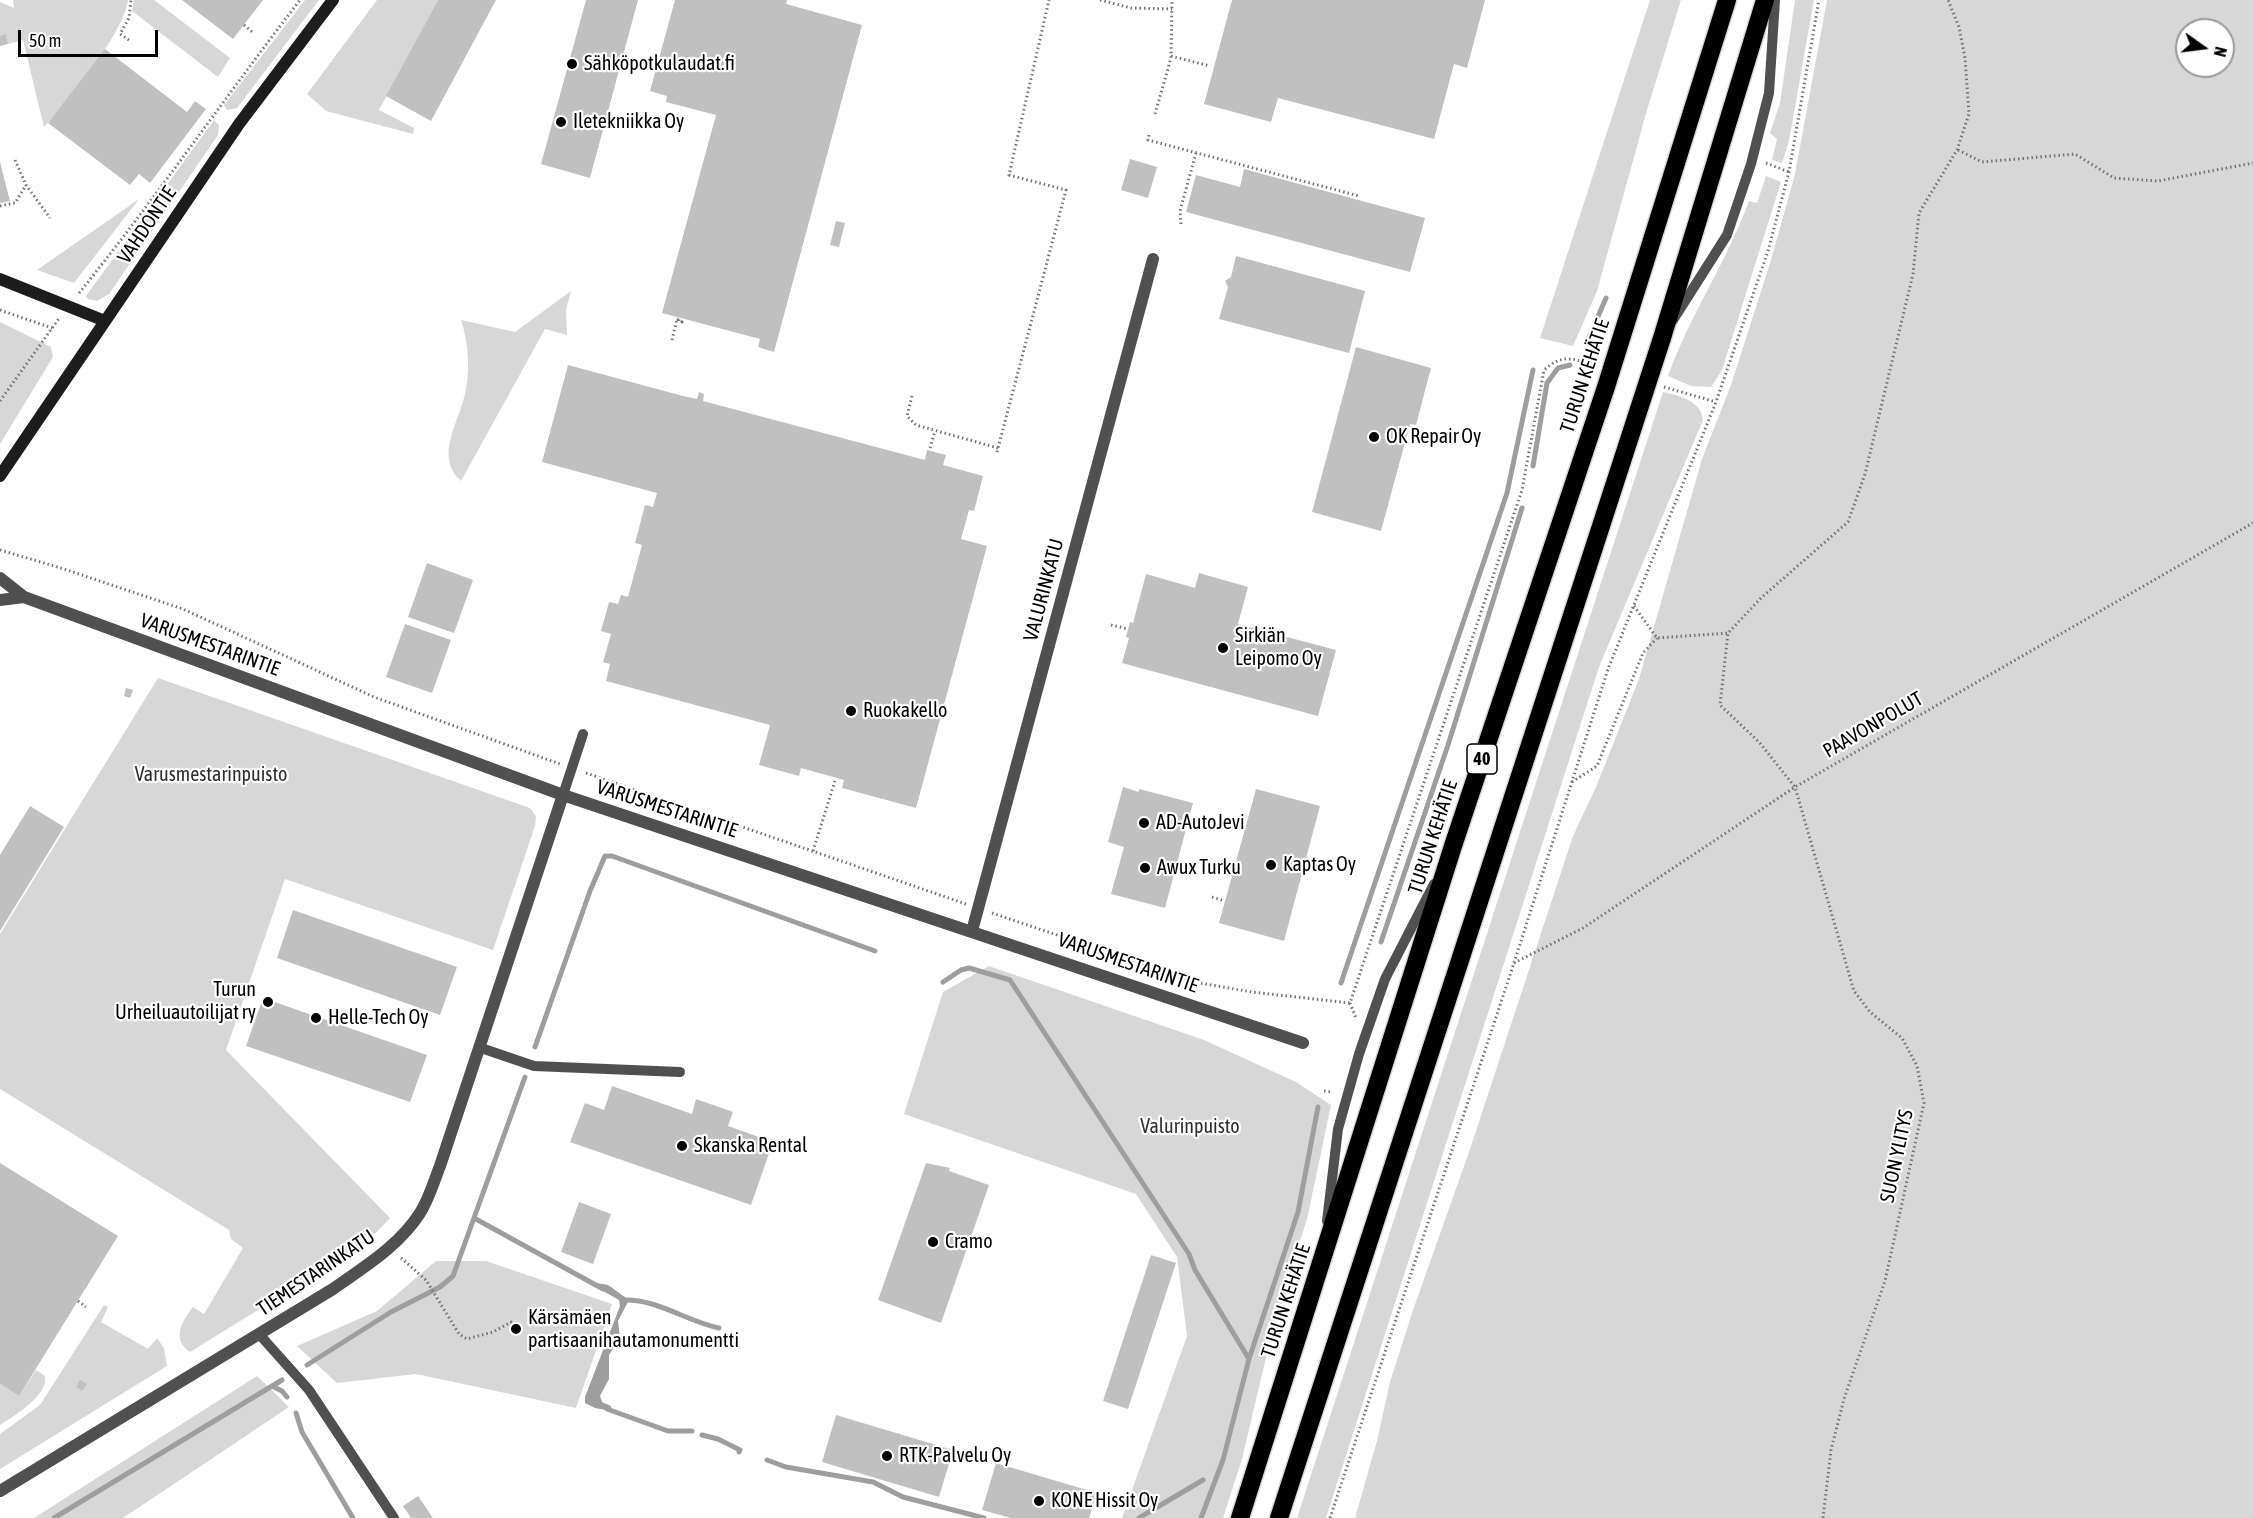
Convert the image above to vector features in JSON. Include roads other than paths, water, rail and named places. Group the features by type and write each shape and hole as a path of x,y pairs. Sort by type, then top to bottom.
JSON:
{"highway":[{"name":"TURUN KEHÄTIE","path":"1240,1518 1453,846 1606,387 1727,0"},
{"name":"40","path":"1279,1518 1662,338 1765,0"}],"street":[{"name":"VAHDONTIE","path":"0,476 239,124 333,0"},
{"name":"VALURINKATU","path":"972,931 1154,259"},
{"path":"0,279 105,321"},
{"name":"VARUSMESTARINTIE","path":"0,578 24,597 563,795 1303,1043"},
{"name":"VARUSMESTARINTIE","path":"0,600 24,597"},
{"name":"TIEMESTARINKATU","path":"0,1491 333,1289 389,1248 421,1212 440,1166 481,1048 563,795"}],"lane":[{"path":"1662,338 1727,235 1751,164 1769,93 1775,0"},
{"path":"563,795 583,734"},
{"path":"1323,1262 1338,1129 1359,1054 1385,980 1453,846"},
{"path":"481,1048 534,1066 680,1072"},
{"path":"259,1334 309,1390 394,1518"}],"waterway":[{"path":"1587,342 1606,298"},
{"path":"1533,466 1547,383 1558,368 1570,365"},
{"path":"1341,983 1507,493 1533,370"},
{"path":"1381,942 1448,745 1522,508"},
{"path":"535,1047 590,891 605,856 612,856 875,951"},
{"path":"943,982 961,970 969,968 1010,980 1189,1254 1195,1270 1249,1359 1298,1212 1318,1107"},
{"path":"307,1365 391,1312 440,1287 453,1276 525,1077"},
{"path":"474,1218 603,1289"},
{"path":"624,1300 648,1303 719,1328"},
{"path":"1201,1518 1223,1460 1249,1359"},
{"path":"54,1518 282,1380"},
{"path":"274,1387 287,1397"},
{"path":"607,1409 668,1431 692,1431"},
{"path":"296,1413 302,1432 353,1518"},
{"path":"702,1435 718,1439 740,1450 739,1452"},
{"path":"767,1460 786,1467 873,1482 903,1497 984,1518"},
{"path":"1139,1518 1203,1480"}],"place":[{"name":"Sähköpotkulaudat.fi","path":"572,64"},
{"name":"Iletekniikka Oy","path":"561,122"},
{"name":"OK Repair Oy","path":"1374,437"},
{"name":"Sirkiän Leipomo Oy","path":"1223,648"},
{"name":"Ruokakello","path":"851,711"},
{"name":"AD-AutoJevi","path":"1144,823"},
{"name":"Kaptas Oy","path":"1271,865"},
{"name":"Awux Turku","path":"1145,868"},
{"name":"Turun Urheiluautoilijat ry","path":"268,1002"},
{"name":"Helle-Tech Oy","path":"316,1018"},
{"name":"Skanska Rental","path":"682,1146"},
{"name":"Cramo","path":"933,1242"},
{"name":"Kärsämäen partisaanihautamonumentti","path":"516,1329"},
{"name":"RTK-Palvelu Oy","path":"887,1456"},
{"name":"KONE Hissit Oy","path":"1039,1501"}],"park label":[{"name":"Varusmestarinpuisto","path":"211,775"},
{"name":"Valurinpuisto","path":"1190,1127"}]}
